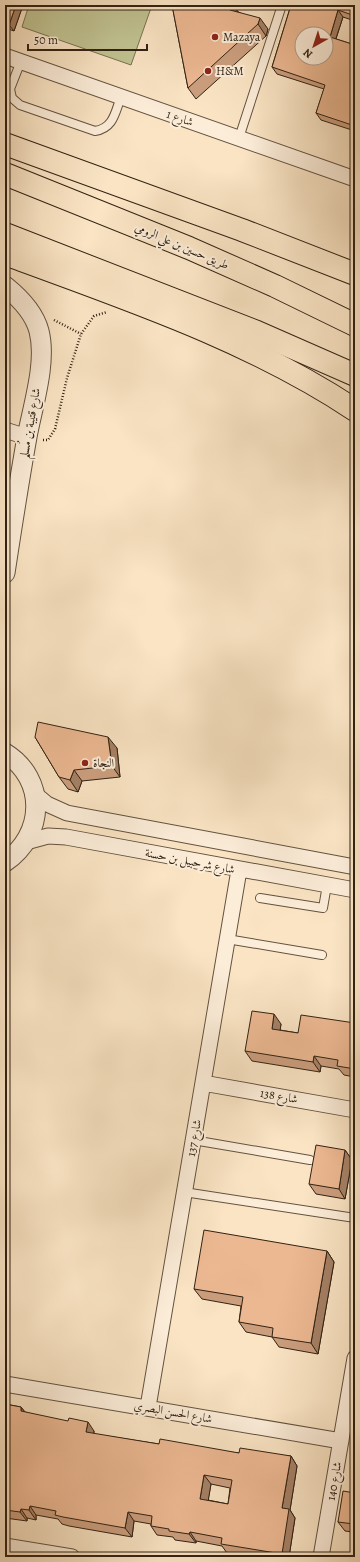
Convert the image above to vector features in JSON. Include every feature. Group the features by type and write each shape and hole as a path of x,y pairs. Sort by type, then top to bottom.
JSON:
{"highway":[{"path":"5,144 351,271"},
{"name":"طريق حسين بن علي الرومي","path":"5,174 189,248 275,286 355,325"},
{"path":"5,234 250,329 355,375"},
{"path":"5,254 171,316 255,354 355,410"}],"street":[{"name":"شارع 1","path":"5,56 355,179"},
{"name":"شارع قتيبة بن مُسلم","path":"5,286 27,306 39,330 41,339 41,365 27,437 5,572"},
{"path":"5,430 27,437"},
{"path":"5,753 19,764 26,772 35,794 36,807 35,820 31,833 26,842 14,856 5,862"},
{"name":"شارع شرحبيل بن حسنة","path":"35,794 47,804 67,812 355,867"},
{"name":"شارع شرحبيل بن حسنة","path":"26,842 48,836 66,837 239,870 355,890"},
{"name":"شارع 137","path":"148,1407 239,870"},
{"name":"شارع 138","path":"203,1083 355,1110"},
{"name":"شارع 140","path":"321,1557 355,1358"},
{"name":"شارع الحسن البصري","path":"5,1384 148,1407 341,1441"},
{"path":"5,1546 72,1557"}],"lane":[{"path":"239,138 282,5"},
{"path":"21,61 10,89 12,98 20,105 95,131 104,129 110,123 121,97"},
{"path":"260,898 323,908 327,885"},
{"path":"227,938 322,955"},
{"path":"193,1140 310,1160"},
{"path":"184,1192 355,1218"}],"path":[{"path":"27,437 48,440 55,429 67,378 80,334 94,316 107,312 113,313"}],"green space":[{"path":"29,5 152,5 131,65 22,27"}],"building":[{"path":"5,5 16,5 9,25 5,23"},
{"path":"172,5 230,5 230,10 260,18 258,24 188,88"},
{"path":"291,5 355,5 355,16 338,10 333,26 294,26 294,66 334,66 334,38 355,45 355,126 316,113 325,85 272,67"},
{"name":"النجاة","path":"38,722 108,737 112,766 74,770 70,780 59,777 35,737"},
{"path":"252,1011 274,1014 272,1029 298,1033 301,1015 355,1023 355,1069 337,1066 338,1060 314,1056 313,1062 245,1051"},
{"path":"316,1145 345,1150 339,1189 309,1184"},
{"path":"204,1230 327,1251 311,1343 272,1337 273,1328 239,1322 243,1297 194,1289"},
{"path":"5,1404 21,1407 21,1411 68,1421 69,1418 88,1422 86,1432 159,1444 160,1439 239,1453 240,1448 291,1456 282,1508 289,1509 282,1554 221,1544 222,1538 190,1532 189,1534 169,1531 169,1529 151,1526 152,1516 128,1512 125,1528 63,1517 55,1515 56,1511 30,1506 29,1510 21,1509 20,1512 5,1510","holes":["204,1475 232,1480 228,1504 200,1499"]},
{"path":"343,1491 355,1493 355,1557 350,1557 354,1524 338,1522"}],"place":[{"name":"Mazaya","path":"215,37"},
{"name":"H&M","path":"208,71"},
{"name":"النجاة","path":"85,763"}]}
